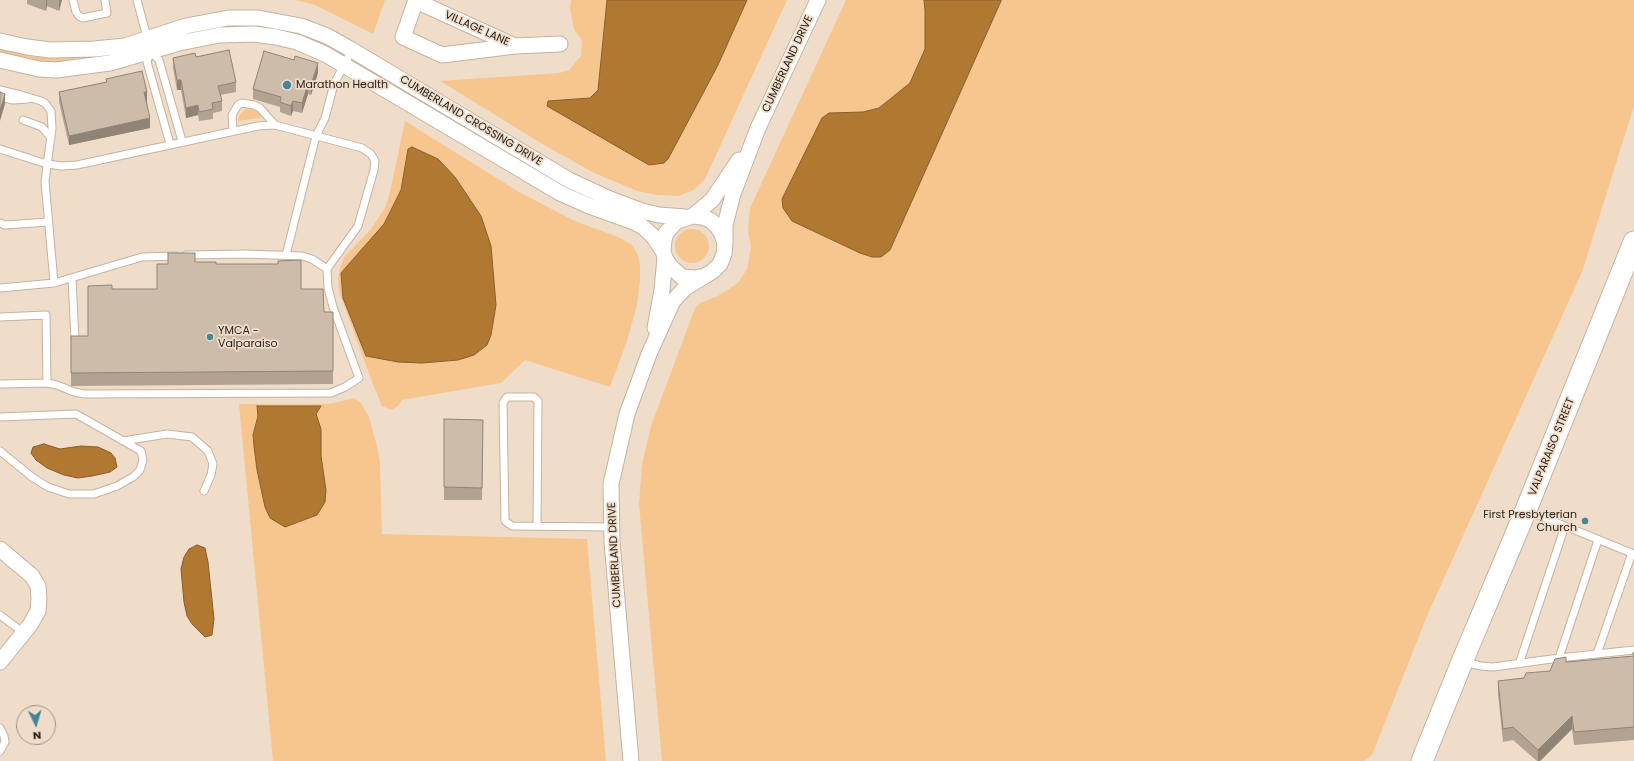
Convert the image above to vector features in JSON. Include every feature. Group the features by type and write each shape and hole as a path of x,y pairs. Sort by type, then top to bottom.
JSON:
{"street":[{"name":"CUMBERLAND DRIVE","path":"725,244 725,225 733,194 758,128 818,0"},
{"name":"VILLAGE LANE","path":"515,46 416,1 403,37 442,55 515,46 560,44"},
{"name":"CUMBERLAND CROSSING DRIVE","path":"0,60 39,69 62,70 110,63 200,23 228,18 258,18 301,26 327,36 352,50 569,180 610,199 642,211 659,215 689,217"},
{"name":"CUMBERLAND CROSSING DRIVE","path":"0,41 27,48 50,50 94,50 149,45 226,34 254,34 297,42 321,52 344,65 560,193 588,206 634,222 643,227 653,236 664,255"},
{"name":"CUMBERLAND DRIVE","path":"689,217 712,200 732,172 758,128"},
{"path":"689,217 702,217 710,220 717,226 722,234 725,244 724,254 720,264 714,271 705,276 695,278 682,277 670,266 664,255 664,240 666,233 677,221 689,217"},
{"name":"VALPARAISO STREET","path":"1422,761 1526,510 1634,242"},
{"name":"CUMBERLAND DRIVE","path":"649,354 662,290 664,255"},
{"name":"CUMBERLAND DRIVE","path":"631,761 612,542 611,484 626,414 649,354 673,301 685,288 705,276"},
{"path":"0,550 32,576 38,586 38,611 30,625 0,662"}],"lane":[{"path":"73,0 76,12 83,18 107,13 105,0"},
{"path":"137,0 149,45 159,60 182,141"},
{"path":"149,45 147,62 170,144"},
{"path":"286,255 316,136 325,118 334,84 352,50"},
{"path":"0,90 45,103 51,111 52,128 45,181 54,283"},
{"path":"0,98 13,100 32,98"},
{"path":"233,131 232,115 238,105 242,103 254,105 260,108 275,125"},
{"path":"23,120 42,127 51,138"},
{"path":"0,149 47,164 62,166 76,165 182,141 258,126 275,125 362,148 371,154 375,161 374,170 358,226 327,269 328,288 333,307 359,378 345,387 331,393 84,394 47,383 0,384"},
{"path":"0,223 6,225 48,222"},
{"path":"0,288 54,283 142,257 245,254 286,255 307,257 327,269"},
{"path":"72,278 75,340"},
{"path":"0,317 46,315 47,383"},
{"path":"537,526 538,401 534,397 507,397 503,403 505,521 512,526 612,527"},
{"path":"0,417 76,414 141,451 143,460 140,470 133,477 117,486 94,494 69,494 48,487 32,477 0,451"},
{"path":"123,441 167,434 192,437 208,451 213,464 211,475 204,491"},
{"path":"1526,510 1633,554 1597,654"},
{"path":"1520,664 1565,526"},
{"path":"1559,658 1598,540"},
{"path":"0,614 24,633"},
{"path":"1462,662 1493,667 1634,650"},
{"path":"0,728 5,742 0,751"}],"shaded area":[{"path":"295,0 385,0 373,34 315,5"},
{"path":"571,0 607,0 598,90 590,98 548,101 649,165 718,65 747,0 787,0 705,179 694,190 678,196 657,195 637,191 594,173 544,145 440,81 559,73 569,70 581,56 582,41 574,29 570,9"},
{"path":"607,0 747,0 718,65 668,159 664,163 649,165 547,106 548,101 590,98 598,90"},
{"path":"846,0 924,0 925,49 910,83 879,108 863,112 829,113 822,118 782,199 783,208 815,232 872,257 890,250 1001,0 1634,0 1634,106 1582,272 1427,616 1372,755 1364,761 662,761 639,504 642,464 651,426 695,308 700,303 718,296 738,283 747,269 751,247 748,230 750,208"},
{"path":"924,0 1001,1 890,250 881,257 872,257 860,253 792,221 783,208 782,199 822,118 829,113 863,112 879,108 910,83 925,49"},
{"path":"0,48 34,57 86,55 61,64 47,64 0,54"},
{"path":"417,100 432,104 593,197 595,201 551,181"},
{"path":"246,109 256,110 262,115 260,118 238,121 241,113"},
{"path":"405,121 519,192 575,221 618,237 631,244 637,253 640,264 637,305 627,341 610,387 525,360 501,383 402,400 398,406 391,410 382,406 339,292 338,279 340,267 345,256 371,229 385,208 390,192","holes":["412,147 438,159 455,177 491,246 496,305 491,335 487,345 474,355 458,360 422,363 398,362 366,356 341,273 384,224 401,190 408,149"]},
{"path":"412,147 438,159 455,177 481,216 491,246 496,305 491,335 487,345 474,355 458,360 422,363 398,362 366,356 343,298 341,273 384,224 401,190 408,149"},
{"path":"695,229 704,234 708,239 708,253 704,258 699,262 689,263 685,262 676,253 675,243 676,239 685,230"},
{"path":"354,398 361,403 369,417 380,463 382,534 587,539 606,761 273,761 239,404 330,404","holes":["257,406 315,414 321,429 321,456 326,490 325,502 317,515 294,524 270,518 265,507 257,470 254,446 253,435 258,416"]},
{"path":"257,406 321,406 316,414 321,429 321,456 326,490 325,502 317,515 285,527 270,518 265,507 257,470 254,446 253,435 258,416"},
{"path":"44,444 60,449 81,446 98,447 111,453 115,458 117,467 110,472 92,476 78,478 64,475 47,468 36,460 31,453 33,447"},
{"path":"197,545 205,548 208,562 214,619 212,635 205,637 192,624 187,616 184,602 181,569 184,557 189,549"}],"building":[{"path":"229,50 236,82 218,86 222,101 212,103 213,109 199,112 198,105 186,108 181,80 177,80 173,58 195,53 196,57"},
{"path":"264,51 294,60 295,56 318,63 311,85 308,84 302,103 293,101 291,106 280,102 281,97 253,89"},
{"path":"142,71 147,92 144,92 150,118 69,136 59,92 107,82 106,79"},
{"path":"0,92 5,94 0,111"},
{"name":"YMCA - Valparaiso","path":"168,253 195,253 195,262 216,262 216,264 278,264 278,261 301,260 301,289 323,289 324,312 333,312 333,371 71,373 71,336 88,336 88,286 112,285 112,289 157,289 157,264 168,264"},
{"path":"444,419 483,420 482,488 444,487"},
{"path":"1634,656 1634,727 1574,732 1572,716 1538,750 1513,727 1503,729 1498,681 1524,678 1526,673 1550,671 1555,659 1566,657 1566,662"}],"place":[{"name":"Marathon Health","path":"287,85"},
{"name":"YMCA - Valparaiso","path":"210,337"},
{"name":"First Presbyterian Church","path":"1585,521"}]}
